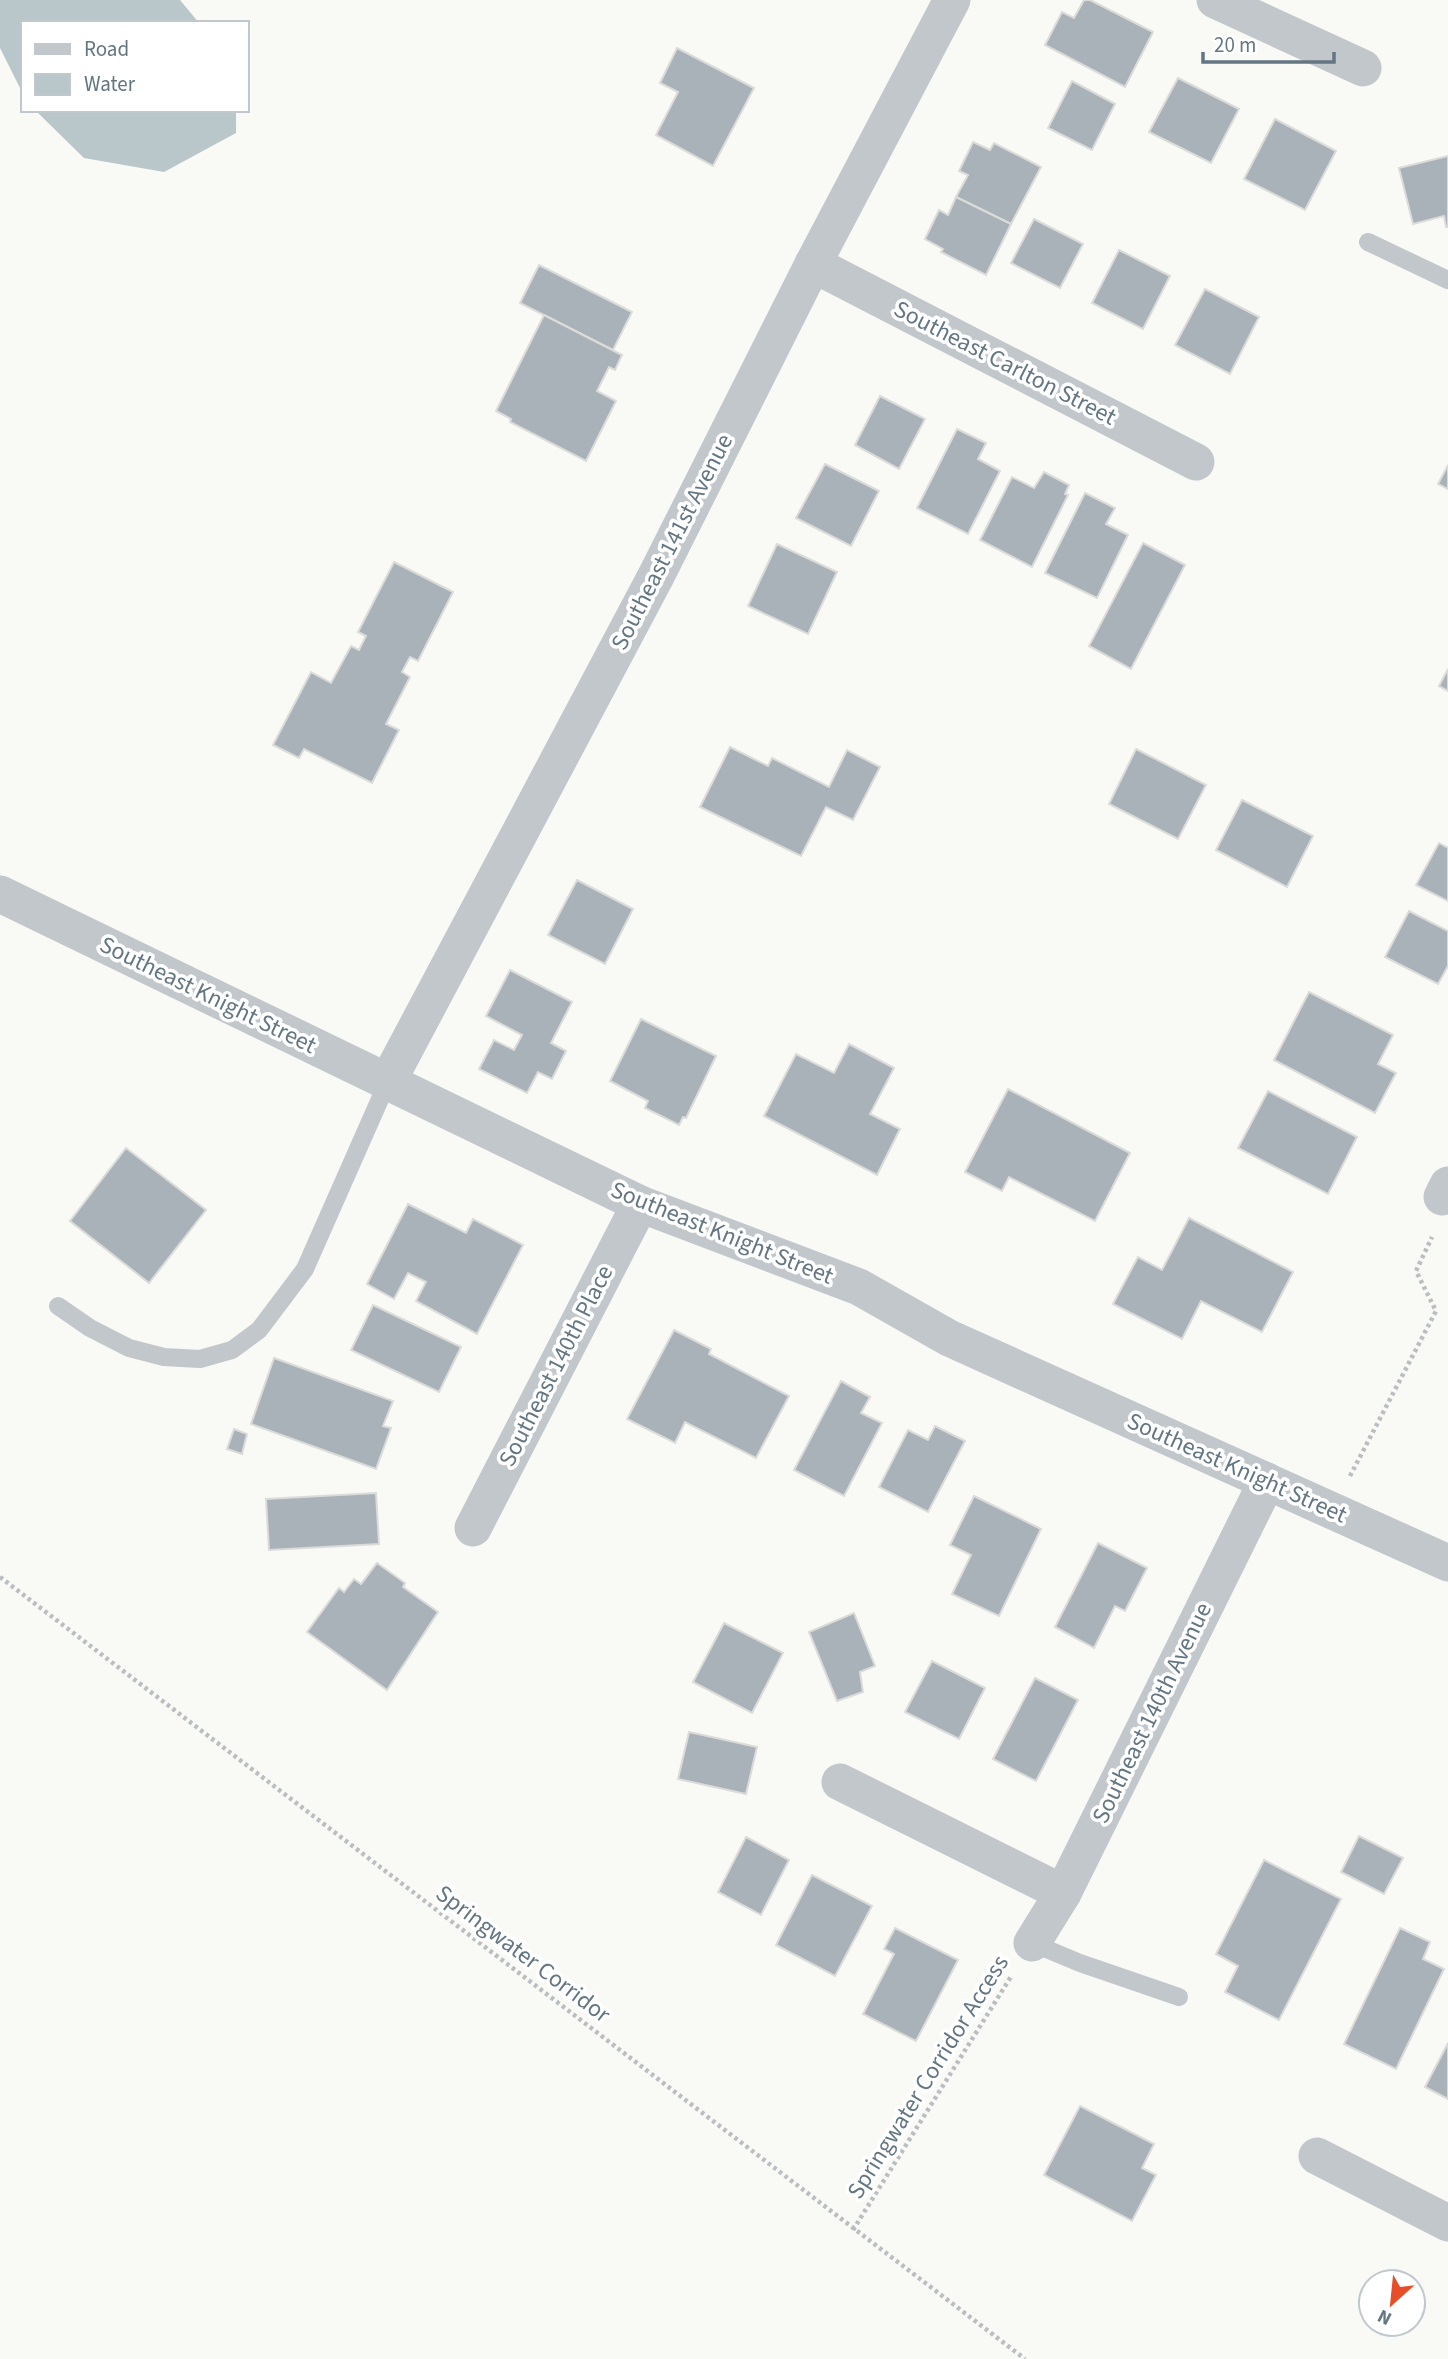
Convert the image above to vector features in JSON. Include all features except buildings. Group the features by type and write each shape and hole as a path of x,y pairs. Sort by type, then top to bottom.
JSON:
{"street":[{"name":"Southeast 141st Avenue","path":"387,1081 656,576 813,264 952,0"},
{"path":"1216,0 1363,68"},
{"name":"Southeast Carlton Street","path":"813,264 1196,462"},
{"name":"Southeast Knight Street","path":"0,894 640,1204 859,1287 949,1338 1448,1563"},
{"name":"Southeast 140th Place","path":"473,1528 640,1204"},
{"name":"Southeast 140th Avenue","path":"1032,1943 1063,1893 1267,1480"},
{"path":"840,1782 1063,1893"},
{"path":"1317,2156 1448,2223"}],"lane":[{"path":"1368,242 1448,280"},
{"path":"58,1306 90,1328 129,1348 164,1357 200,1359 232,1350 259,1330 305,1269 387,1081"},
{"path":"1032,1943 1080,1963 1180,1997"}],"path":[{"path":"1332,1511 1436,1311 1416,1270 1429,1245 1445,1191"},
{"name":"Springwater Corridor","path":"0,1577 1025,2359"},
{"name":"Springwater Corridor Access","path":"853,2230 1032,1943"}],"water":[{"path":"0,0 180,0 197,21 21,21 21,90 0,48"},
{"path":"37,112 236,112 236,133 164,172 84,158"}]}
